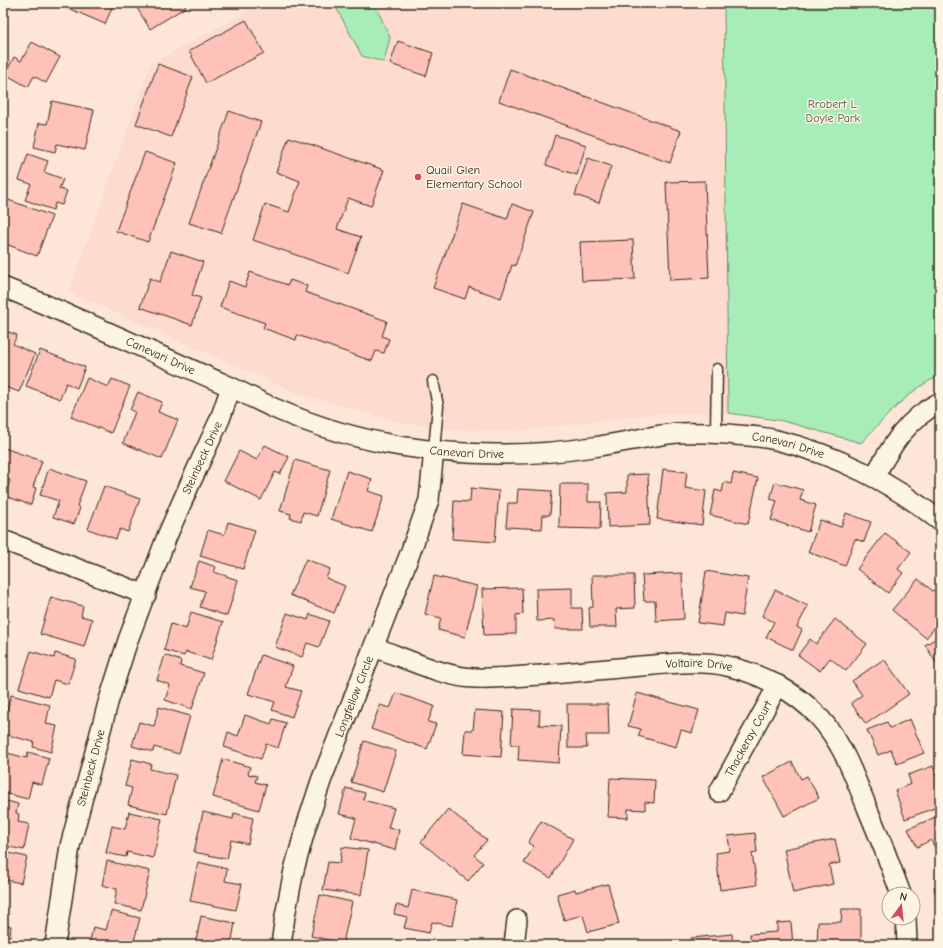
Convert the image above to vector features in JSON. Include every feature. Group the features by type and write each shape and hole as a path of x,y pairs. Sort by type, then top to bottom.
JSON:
{"street":[{"name":"Canevari Drive","path":"3,288 231,387 277,410 368,439 400,446 434,450 505,454 552,452 679,433 716,433 774,440 807,448 874,477 903,494 940,521"},
{"name":"Steinbeck Drive","path":"55,945 70,846 96,745 128,640 167,536 220,419 231,387"},
{"path":"874,477 898,437 911,422 928,408 940,402"},
{"name":"Longfellow Circle","path":"281,945 294,870 306,827 321,781 409,556 429,500 434,450"},
{"path":"3,540 146,595"},
{"name":"Voltaire Drive","path":"374,647 445,673 473,678 502,678 664,665 695,664 726,666 755,674 778,685 799,699 819,717 835,738 849,762 898,886"},
{"name":"Thackeray Court","path":"719,792 778,685"},
{"path":"514,945 517,920"},
{"path":"906,926 907,945"}],"lane":[{"path":"716,433 717,369"},
{"path":"433,381 438,406 434,450"}],"shaded area":[{"name":"Quail Glen Elementary School","path":"264,3 724,3 728,413 665,413 519,431 459,430 401,423 297,393 69,292 151,63"}],"green space":[{"path":"349,3 374,3 390,37 384,62 362,56 337,9"},
{"name":"Rrobert L. Doyle Park","path":"724,3 940,3 940,376 929,381 908,396 861,443 783,421 728,413"}],"building":[{"path":"64,3 114,3 105,24 63,6"},
{"path":"134,3 183,3 186,7 150,29"},
{"path":"246,20 264,53 206,83 189,51"},
{"path":"398,41 433,53 426,76 390,64"},
{"path":"32,42 60,57 46,83 34,76 28,87 5,74 14,57 21,61"},
{"path":"158,64 193,77 171,137 136,124"},
{"path":"510,69 681,131 670,163 499,101"},
{"path":"52,101 94,110 85,150 57,144 55,152 34,147 39,123 47,124"},
{"path":"229,111 261,122 221,233 189,223"},
{"path":"555,135 586,145 577,175 546,165"},
{"path":"289,137 384,170 371,206 348,198 337,229 361,237 348,273 253,240 265,204 289,212 300,181 276,172"},
{"path":"145,152 177,163 148,242 116,231"},
{"path":"28,154 48,161 44,172 63,179 59,189 67,191 62,205 55,203 53,210 25,200 31,184 19,180"},
{"path":"588,158 611,166 599,203 575,195"},
{"path":"705,181 709,278 670,280 666,182"},
{"path":"3,198 52,216 37,256 3,243 3,225 5,220 3,219"},
{"path":"463,204 507,219 512,204 534,212 515,266 512,265 501,298 469,287 465,299 433,288"},
{"path":"633,240 635,279 582,281 580,242"},
{"path":"171,251 203,262 192,295 201,298 192,325 140,307 150,278 160,282"},
{"path":"250,272 288,285 290,280 307,286 305,292 387,321 382,336 389,339 384,353 376,351 372,361 297,335 296,340 263,328 265,323 220,307 229,281 245,287"},
{"path":"3,330 17,335 13,344 35,354 19,392 3,386"},
{"path":"40,350 85,367 77,388 66,383 60,399 26,386"},
{"path":"87,378 108,387 112,379 130,386 111,433 71,417"},
{"path":"138,392 162,402 158,412 178,420 162,459 123,443 135,412 130,410"},
{"path":"940,438 940,449 937,439"},
{"path":"265,445 289,457 280,474 275,472 261,500 224,481 239,451 257,460"},
{"path":"4,448 42,461 33,487 36,488 31,505 5,496 10,480 3,478"},
{"path":"295,460 330,470 317,516 303,512 301,521 290,518 291,514 280,511"},
{"path":"49,468 86,481 77,506 80,508 74,524 53,517 59,501 40,495"},
{"path":"663,469 687,472 685,488 706,491 702,525 657,519"},
{"path":"347,471 372,479 368,491 384,496 372,532 331,519"},
{"path":"733,473 758,478 748,524 710,515 715,490 722,492 724,482 731,484"},
{"path":"648,474 650,525 608,527 607,493 627,492 627,475"},
{"path":"775,482 803,490 800,500 816,505 808,532 771,520 777,501 770,499"},
{"path":"560,484 588,484 588,502 601,502 600,529 559,528"},
{"path":"104,486 140,499 128,532 120,529 116,539 88,529"},
{"path":"471,488 499,491 495,542 452,539 454,501 470,502"},
{"path":"518,489 552,491 550,515 543,515 542,529 506,527 508,503 517,503"},
{"path":"846,513 871,522 864,542 855,539 845,566 808,552 820,520 841,527"},
{"path":"228,522 255,530 243,569 200,556 208,530 224,535"},
{"path":"885,533 911,552 898,569 903,573 888,593 857,569"},
{"path":"306,559 330,569 326,578 345,586 334,613 290,595"},
{"path":"199,561 216,567 214,572 238,580 227,616 200,607 205,591 190,587"},
{"path":"706,571 748,578 742,616 725,613 723,626 698,623"},
{"path":"682,573 684,619 656,621 655,601 644,601 642,575"},
{"path":"592,575 634,575 635,608 616,609 617,627 590,627 589,608 593,607"},
{"path":"434,576 477,586 465,637 438,630 441,618 425,614"},
{"path":"918,579 933,591 940,583 940,621 926,638 892,610"},
{"path":"522,588 523,614 516,615 516,634 484,635 482,589"},
{"path":"572,588 572,608 582,608 583,629 555,629 554,620 537,621 536,589"},
{"path":"775,590 808,606 797,627 802,630 793,650 766,637 774,622 762,616"},
{"path":"51,597 83,606 81,616 92,619 84,647 40,634"},
{"path":"191,612 223,622 211,660 186,652 184,656 164,650 171,624 186,629"},
{"path":"287,613 308,620 310,614 329,621 319,647 307,643 302,657 275,647"},
{"path":"835,619 867,644 846,671 830,658 820,671 798,655 810,639 816,644"},
{"path":"940,636 940,669 925,645"},
{"path":"31,651 54,658 55,653 76,659 68,684 54,680 49,697 19,688"},
{"path":"165,655 181,661 180,666 204,673 192,709 165,700 170,685 157,680"},
{"path":"261,655 293,666 286,687 301,691 292,717 272,710 275,702 248,694"},
{"path":"884,659 909,694 866,724 851,703 862,695 852,681"},
{"path":"396,693 434,706 428,722 436,724 427,749 371,729 380,705 390,708"},
{"path":"637,693 699,710 692,733 681,730 676,747 638,736 641,729 628,726"},
{"path":"11,695 50,705 46,724 57,726 51,752 33,747 34,742 3,734 3,725"},
{"path":"567,704 608,704 609,735 586,735 587,748 568,748"},
{"path":"159,707 190,716 179,754 154,747 153,752 132,746 139,722 154,726"},
{"path":"513,709 540,710 539,725 561,726 559,763 518,760 519,745 511,745"},
{"path":"475,710 504,712 501,757 463,754 465,730 473,730"},
{"path":"245,715 271,724 273,719 286,723 278,748 266,744 261,759 224,747 228,732 238,736"},
{"path":"910,719 924,753 897,764 891,750 878,755 867,730 887,722 890,728"},
{"path":"364,741 396,751 383,792 351,782"},
{"path":"3,752 27,758 28,752 49,758 42,785 32,782 28,799 3,793"},
{"path":"132,759 151,764 150,769 176,775 167,814 128,805 132,788 125,786"},
{"path":"223,759 250,767 248,774 257,776 255,782 266,785 259,810 213,797"},
{"path":"792,762 801,779 807,776 819,798 784,816 763,777"},
{"path":"933,766 940,786 940,806 905,819 895,790 911,784 908,775"},
{"path":"610,778 655,780 654,803 645,802 645,810 628,809 628,818 608,817"},
{"path":"346,788 365,793 363,800 394,808 388,828 399,830 395,850 351,838 356,818 339,814"},
{"path":"3,800 18,804 16,813 19,814 18,822 29,824 24,850 5,846 7,839 3,838"},
{"path":"448,809 487,840 474,855 483,863 468,881 421,842"},
{"path":"129,812 162,819 153,858 127,852 126,857 106,853 112,826 125,829"},
{"path":"203,812 233,819 234,813 253,818 248,844 231,840 227,859 194,852"},
{"path":"940,815 940,858 931,840 917,847 908,829"},
{"path":"541,821 573,839 551,878 524,863 534,846 528,843"},
{"path":"755,833 757,852 752,853 757,885 720,890 716,853 730,851 728,836"},
{"path":"835,839 840,863 829,865 833,884 793,893 784,849"},
{"path":"342,847 368,850 361,895 323,890 328,862 340,863"},
{"path":"5,852 27,857 21,883 6,880 3,894 3,859"},
{"path":"107,861 150,871 141,910 114,904 117,889 102,885"},
{"path":"198,862 227,869 225,881 242,884 236,910 190,901"},
{"path":"608,884 619,924 588,932 583,915 564,920 557,894 575,889 576,892"},
{"path":"940,886 940,915 934,887"},
{"path":"412,890 457,900 452,926 432,922 429,933 404,928 407,917 394,914 396,905 408,908"},
{"path":"320,895 352,902 343,943 311,936"},
{"path":"3,904 5,904 3,921"},
{"path":"842,909 861,909 861,945 817,945 818,922 841,922"},
{"path":"111,911 140,918 133,945 89,945 93,927 106,930"},
{"path":"201,916 235,923 231,945 195,945"},
{"path":"791,922 793,945 751,945 750,934 777,932 777,923"},
{"path":"3,925 11,926 9,945 3,945"},
{"path":"732,934 733,945 692,945 691,938"}],"place":[{"name":"Quail Glen Elementary School","path":"418,177"}]}
